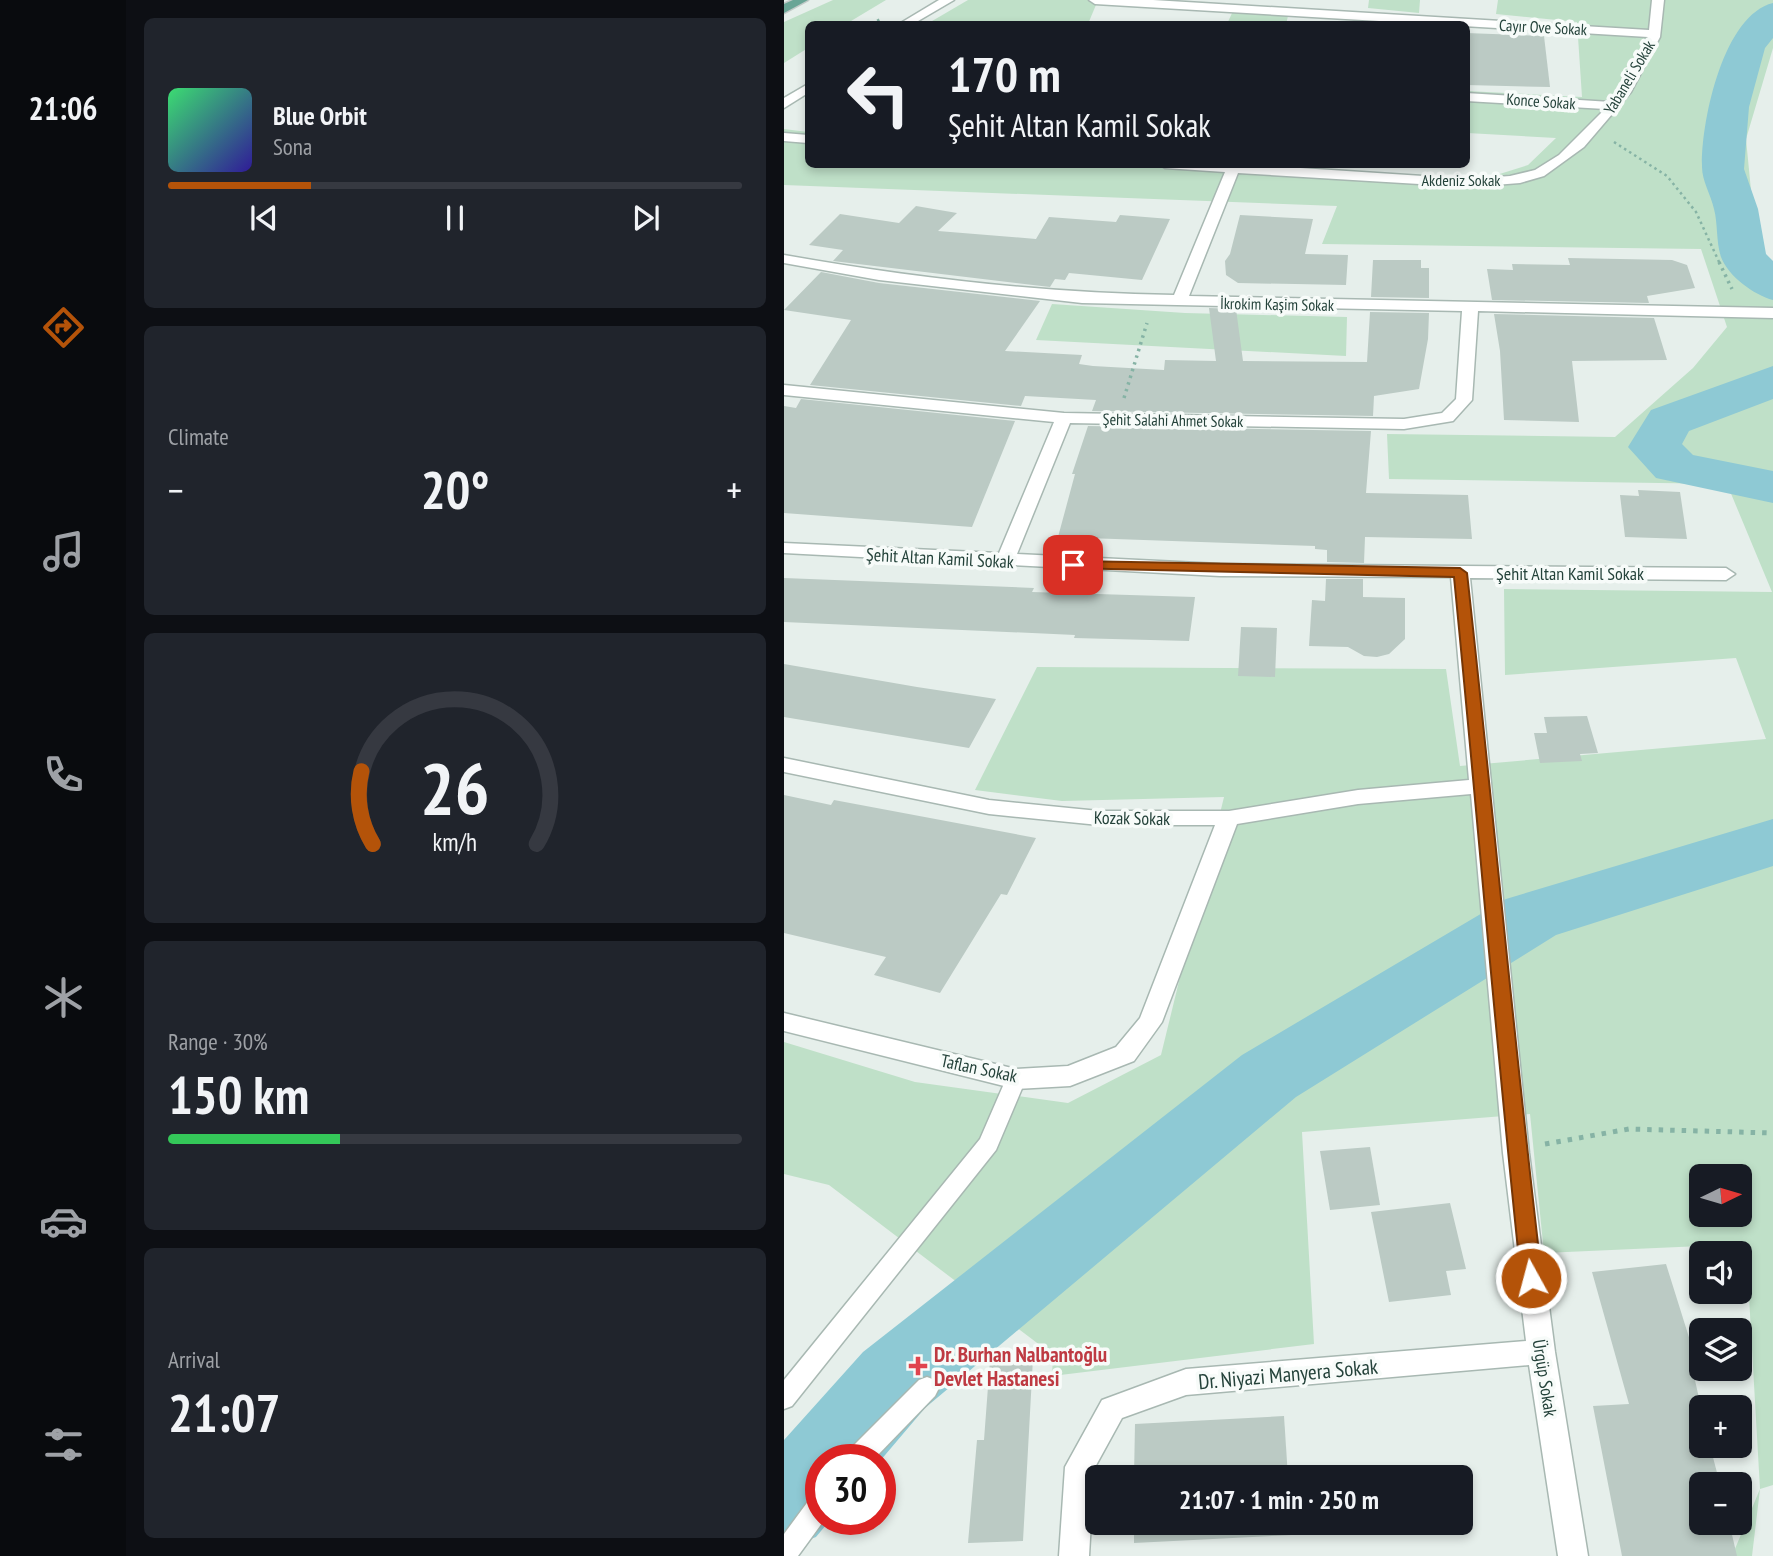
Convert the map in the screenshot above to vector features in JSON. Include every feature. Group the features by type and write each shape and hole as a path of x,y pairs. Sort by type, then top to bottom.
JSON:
{"main road":[{"path":"784,9 802,0"}],"street":[{"path":"910,21 948,0"},
{"name":"Cayır Ove Sokak","path":"1095,0 1441,21"},
{"name":"Yabaneli Sokak","path":"1546,170 1595,130 1615,106 1655,34 1658,0"},
{"name":"Cayır Ove Sokak","path":"1470,23 1655,34"},
{"path":"784,104 805,90"},
{"name":"Konce Sokak","path":"1470,97 1615,106"},
{"path":"784,137 805,139"},
{"name":"Akdeniz Sokak","path":"1219,168 1469,183 1510,180 1546,170"},
{"path":"1179,301 1233,169"},
{"name":"İkrokim Kaşim Sokak","path":"784,259 879,276 1082,298 1470,309 1768,313"},
{"name":"Şehit Salahi Ahmet Sokak","path":"784,390 1064,418 1404,424 1447,416 1464,400 1470,309"},
{"path":"1004,561 1064,418"},
{"name":"Şehit Altan Kamil Sokak","path":"784,548 1220,570 1726,574"},
{"name":"Ürgüp Sokak","path":"1460,573 1483,786 1497,966 1516,1153 1541,1353 1573,1556"},
{"name":"Kozak Sokak","path":"784,765 989,807 1099,818 1229,818 1357,797 1483,786"},
{"name":"Taflan Sokak","path":"784,1022 1016,1079 1070,1076 1125,1054 1150,1022 1229,818"},
{"name":"Dr. Niyazi Manyera Sokak","path":"1074,1556 1080,1467 1112,1409 1186,1382 1541,1353"}],"lane":[{"path":"784,1398 989,1144 1016,1079"},
{"path":"872,1444 928,1388"},
{"path":"784,1555 805,1526"}],"path":[{"path":"1595,130 1667,176 1696,212 1744,313"},
{"path":"1118,419 1154,300"},
{"path":"1516,1153 1574,1135 1670,1127 1773,1133"}],"green space":[{"path":"833,0 886,0 851,21 805,21 805,50 784,63 784,22"},
{"path":"968,0 1098,0 1089,21 932,21"},
{"path":"1369,0 1420,0 1419,13 1368,8"},
{"path":"1498,0 1773,0 1773,48 1746,139 1758,262 1773,276 1773,1485 1760,1489 1749,1304 1752,1304 1752,1241 1689,1241 1689,1247 1544,1253 1530,1114 1302,1132 1314,1344 1052,1376 1053,1355 829,1185 784,1174 784,1042 915,1082 1068,1103 1161,1055 1224,797 1062,801 975,790 1037,667 1446,669 1460,766 1766,739 1736,658 1505,675 1504,589 1772,592 1727,484 1389,479 1387,434 1615,437 1693,368 1727,327 1701,249 1322,244 1337,206 784,185 784,129 805,132 805,168 1283,168 1281,176 1458,187 1528,165 1556,138 1470,133 1470,91 1582,97 1577,22 1496,14"},
{"path":"1233,11 1288,16 1287,21 1228,21"},
{"path":"1052,304 1185,313 1347,317 1346,356 1036,340"},
{"path":"1760,1489 1752,1556 1732,1556 1741,1535 1752,1535 1752,1508"}],"building":[{"path":"1470,33 1544,36 1550,87 1470,85"},
{"path":"916,206 957,213 938,231 1036,239 1049,217 1116,222 1120,215 1170,219 1142,280 1069,273 1065,280 1055,279 1050,287 833,261 843,250 809,245 840,214 899,223"},
{"path":"1240,215 1313,219 1305,254 1348,255 1346,285 1238,283 1226,275 1225,261 1230,254"},
{"path":"1568,258 1672,260 1687,265 1695,288 1647,296 1649,303 1492,300 1487,269 1513,270 1512,264 1570,265"},
{"path":"1373,260 1421,260 1421,268 1429,268 1429,298 1371,297"},
{"path":"821,272 879,283 1040,301 1005,351 1082,355 1079,364 1093,366 1164,370 1165,360 1216,361 1209,308 1236,309 1243,361 1367,362 1370,312 1429,313 1428,339 1419,389 1374,396 1373,416 1092,411 1096,400 1025,396 1021,406 810,385 851,320 784,310"},
{"path":"1494,314 1654,318 1667,360 1572,361 1579,422 1504,420 1500,351"},
{"path":"801,399 1015,421 972,527 784,513 784,406 796,408"},
{"path":"1088,426 1371,431 1366,493 1468,495 1472,539 1365,537 1364,563 1327,562 1327,550 1315,549 1315,546 1058,537 1075,474 1072,474"},
{"path":"1638,490 1680,492 1687,539 1625,537 1620,495 1639,496"},
{"path":"784,578 1034,588 1032,592 1195,597 1189,641 1074,638 1075,635 784,622"},
{"path":"1326,579 1363,579 1363,597 1405,598 1405,639 1389,654 1377,657 1364,656 1348,647 1309,646 1312,600 1325,601"},
{"path":"1241,627 1277,628 1275,677 1238,676"},
{"path":"784,664 996,699 969,748 784,717"},
{"path":"1587,716 1598,753 1580,754 1582,761 1540,763 1534,733 1547,733 1544,717"},
{"path":"784,795 831,805 834,800 1036,838 1007,895 1001,894 940,993 874,975 886,957 784,933"},
{"path":"1370,1147 1380,1205 1330,1210 1320,1151"},
{"path":"1450,1203 1466,1269 1446,1271 1451,1295 1389,1302 1371,1212"},
{"path":"1666,1264 1689,1337 1689,1381 1695,1381 1698,1395 1689,1395 1689,1458 1713,1458 1717,1472 1689,1472 1689,1535 1732,1535 1737,1556 1622,1556 1593,1406 1629,1404 1592,1272"},
{"path":"1033,1358 1023,1541 968,1543 977,1440 984,1440 990,1360"},
{"path":"1284,1416 1287,1465 1134,1465 1135,1424"},
{"path":"1134,1535 1292,1535 1134,1543"}],"waterway":[{"path":"1773,14 1747,46 1729,107 1723,169 1736,209 1744,258 1773,286"},
{"path":"1773,381 1669,421 1654,447 1675,467 1773,487"},
{"path":"839,1444 894,1380 1269,1076 1531,917 1773,842"},
{"path":"784,1506 805,1482"}],"place":[{"name":"Dr. Burhan Nalbantoğlu Devlet Hastanesi","path":"918,1366"}],"route":[{"path":"1073,565 1460,573 1494,903 1497,966 1531,1278"}]}
